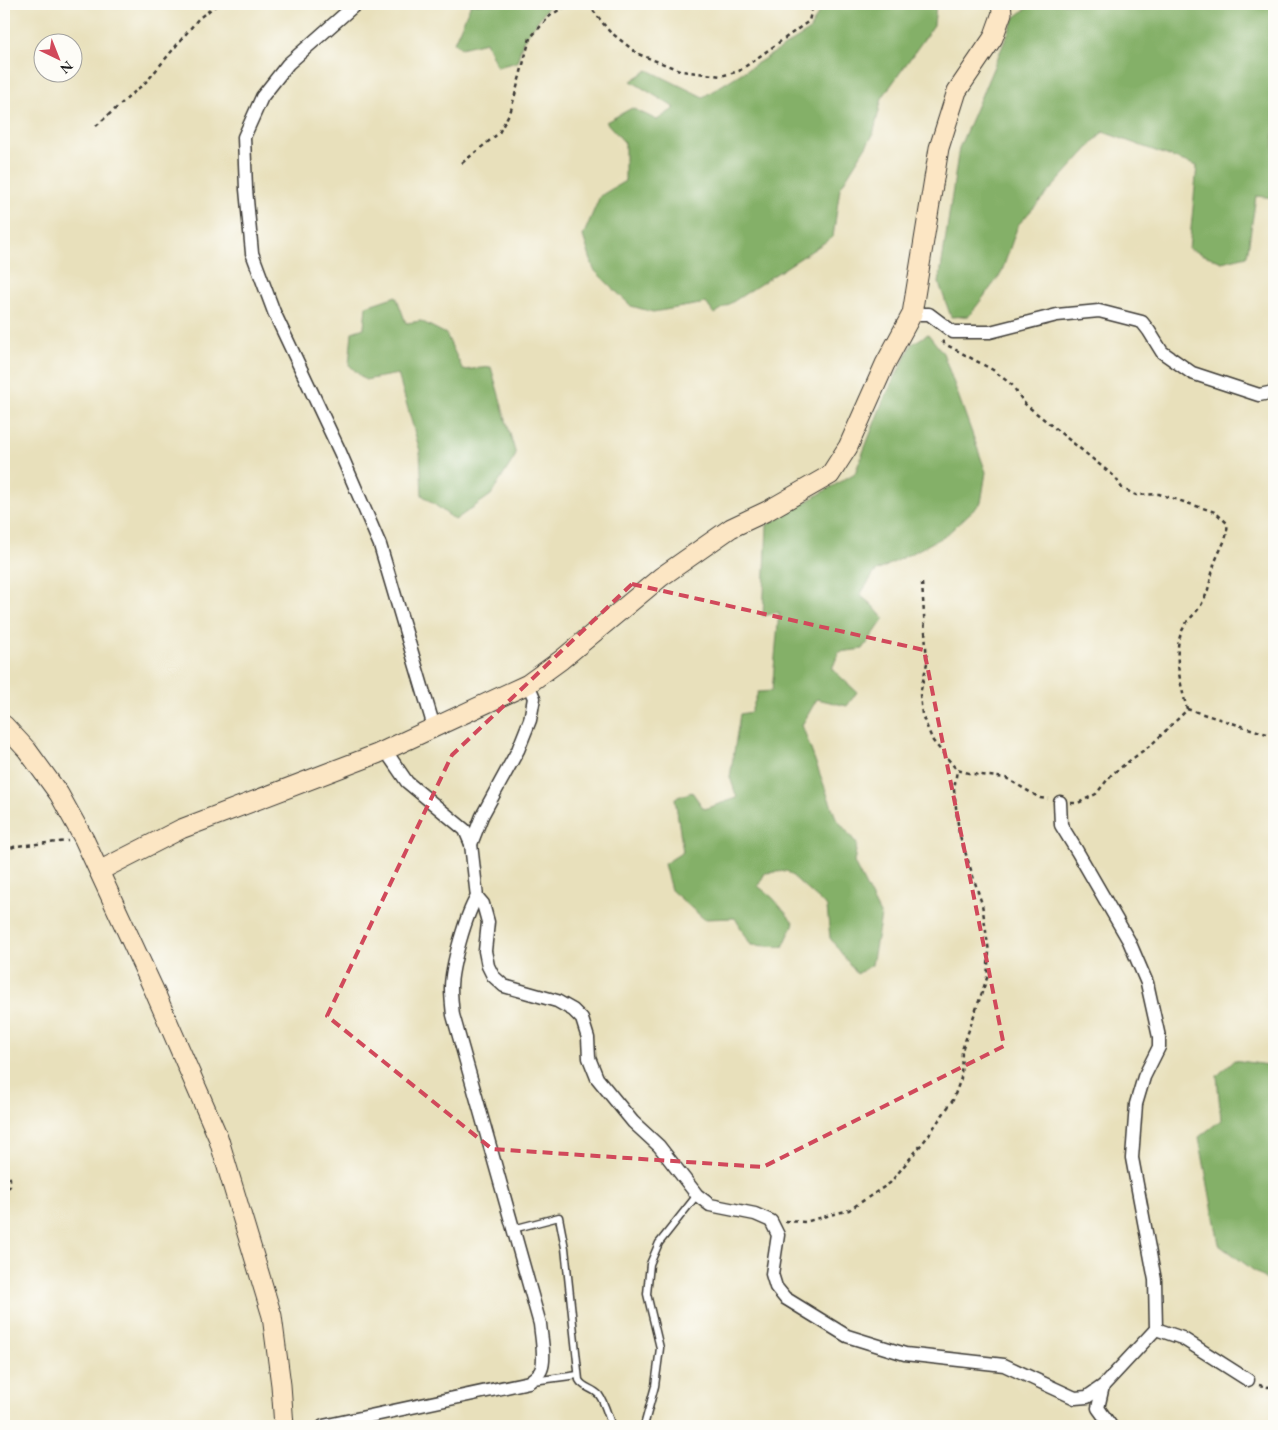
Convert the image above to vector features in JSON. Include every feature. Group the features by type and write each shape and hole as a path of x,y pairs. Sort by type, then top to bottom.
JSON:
{"street":[{"path":"356,4 288,64 262,97 244,137 246,189 252,253 274,312 340,452 380,545 434,727"},
{"path":"98,871 181,829 385,750 528,684 561,660 661,577 731,528 767,511 830,475 848,447 885,364 912,314 939,148 957,91 993,38 1002,13 1001,4"},
{"path":"912,314 929,314 953,332 990,332 1057,315 1099,311 1142,322 1150,331 1162,352 1192,373 1259,395 1274,392"},
{"path":"471,844 485,809 518,750 530,720 534,698 528,684"},
{"path":"4,725 27,750 59,794 84,839 154,990 218,1137 272,1316 284,1426"},
{"path":"385,750 407,782 465,830 471,844 477,897 483,904 488,922 485,951 488,966 493,976 504,986 557,1001 573,1010 582,1019 588,1038 589,1058 597,1078 633,1122 659,1146 697,1195 710,1205 755,1214 771,1221 778,1235 772,1274 776,1287 785,1298 847,1336 906,1354 1004,1365 1075,1398 1086,1398 1102,1386 1156,1329 1155,1280 1132,1158 1136,1104 1144,1077 1159,1047 1159,1037 1148,983 1129,942 1060,825 1060,802"},
{"path":"323,1426 530,1382 540,1372 542,1366 540,1324 453,1015 451,987 454,966 471,907 477,897"},
{"path":"1156,1329 1182,1338 1248,1380"},
{"path":"1102,1386 1098,1408 1111,1426"}],"lane":[{"path":"644,1426 655,1386 660,1348 647,1294 650,1264 659,1243 697,1195"},
{"path":"513,1229 558,1217 566,1248 578,1375 582,1385 593,1390 600,1397 612,1426"},
{"path":"530,1382 578,1375"}],"path":[{"path":"96,126 148,80 199,18 218,4"},
{"path":"462,163 499,133 511,110 530,38 550,16 562,8 588,5 609,31 638,54 682,71 721,76 739,71 809,21 812,4"},
{"path":"940,339 945,344 993,370 1012,385 1025,404 1114,477 1122,488 1136,495 1159,494 1215,512 1227,523 1228,532 1215,561 1205,598 1198,612 1184,626 1180,637 1177,667 1187,709"},
{"path":"922,583 927,663 920,694 922,715 933,741 957,770 1006,778 1040,798 1078,803 1096,794 1112,774 1152,744 1187,709"},
{"path":"1187,709 1267,734 1274,738"},
{"path":"771,1221 805,1222 850,1210 858,1205 890,1183 925,1140 953,1100 961,1078 962,1050 986,978 989,952 982,904 959,833 954,790 957,770"},
{"path":"4,851 16,846 84,839"},
{"path":"4,1171 10,1178 10,1186 4,1192"},
{"path":"1248,1380 1255,1385 1274,1386"}],"highlighted area":[{"path":"632,584 924,650 1004,1046 763,1167 492,1149 327,1016 452,755"}],"green space":[{"path":"471,4 550,4 523,41 517,62 497,67 486,42 461,48 454,42"},
{"path":"818,4 936,4 934,25 882,98 873,135 840,188 833,237 714,314 706,303 653,312 631,306 594,270 583,236 600,196 625,181 625,143 606,122 632,108 657,120 675,108 631,81 648,70 703,97 809,31 819,12"},
{"path":"1033,4 1274,4 1274,198 1256,196 1247,256 1222,262 1189,249 1197,166 1103,132 1018,225 1001,274 969,316 951,317 939,283 959,148 1015,17"},
{"path":"396,296 406,323 421,321 446,334 463,370 491,367 516,455 491,495 455,520 422,495 420,451 398,374 365,380 349,365 352,332 364,328 366,306"},
{"path":"928,334 943,353 986,472 981,503 945,536 875,572 860,595 884,619 863,649 839,652 832,669 857,692 847,706 817,699 802,725 836,818 857,844 854,863 881,916 872,965 857,974 830,938 827,907 787,871 765,873 758,886 773,898 794,923 783,947 751,945 735,918 704,919 671,890 664,864 683,852 675,798 692,792 704,809 737,798 730,777 740,714 751,712 758,692 772,691 779,612 763,616 767,525 855,473 883,401 912,344"},
{"path":"1234,1060 1274,1066 1274,1286 1219,1244 1199,1137 1221,1120 1217,1076"}]}
